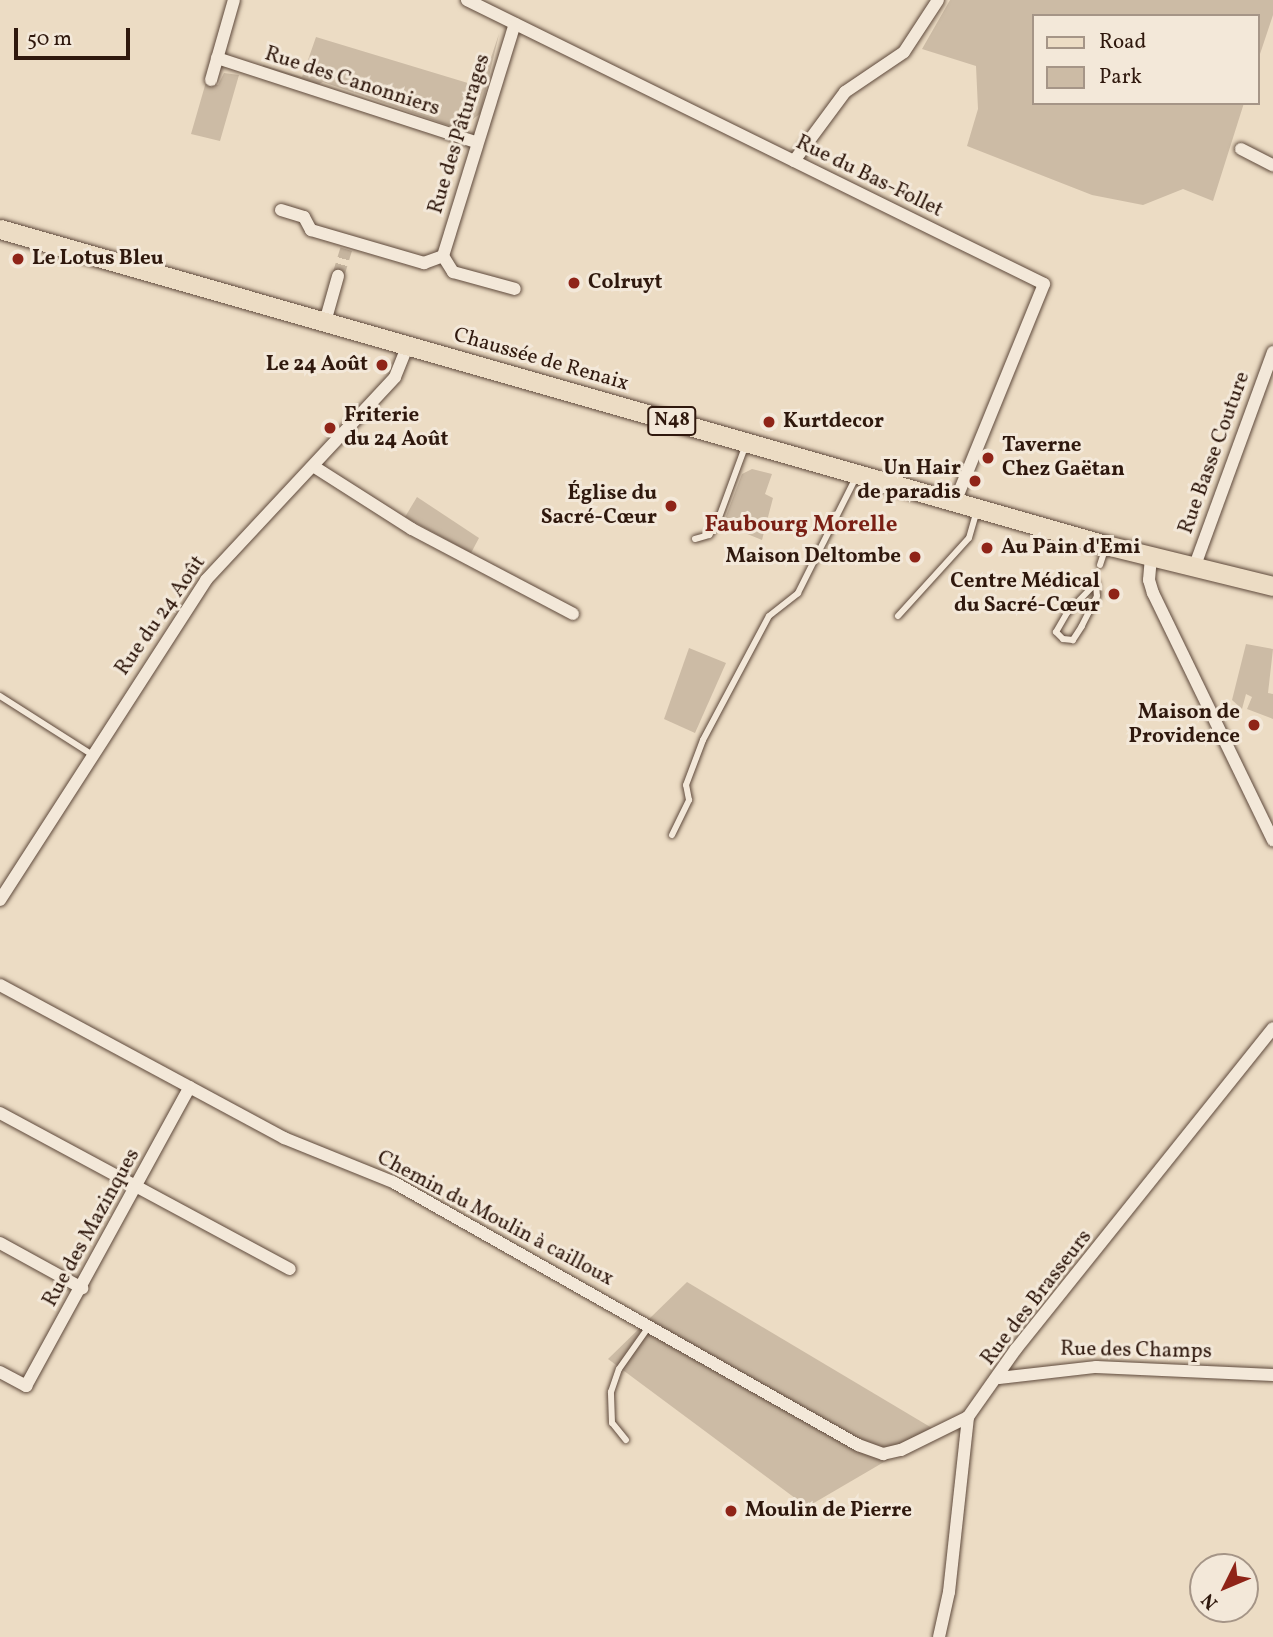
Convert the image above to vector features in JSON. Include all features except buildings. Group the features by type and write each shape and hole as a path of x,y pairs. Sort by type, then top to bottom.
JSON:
{"main road":[{"name":"Chaussée de Renaix","path":"0,229 1106,545 1273,586"}],"street":[{"path":"211,80 234,0"},
{"name":"Rue du Bas-Follet","path":"467,0 1044,284 955,502"},
{"path":"794,162 845,92 911,44 938,0"},
{"name":"Rue des Pâturages","path":"443,256 475,142 514,24"},
{"name":"Rue des Canonniers","path":"217,58 475,142"},
{"path":"1241,149 1273,165"},
{"path":"281,210 304,217 311,230 347,246 424,263 443,256 453,272 515,289"},
{"path":"325,322 338,276"},
{"name":"Rue du 24 Août","path":"0,900 91,754 206,579 395,377 408,345"},
{"name":"Rue Basse Couture","path":"1194,568 1273,352"},
{"path":"313,466 412,529 573,614"},
{"path":"1151,557 1153,593 1273,840"},
{"name":"Chemin du Moulin à cailloux","path":"0,985 284,1139 393,1182 858,1445 883,1454 968,1417"},
{"name":"Rue des Brasseurs","path":"968,1417 999,1378 1016,1349 1273,1028"},
{"name":"Rue des Mazinques","path":"0,1372 26,1386 190,1087"},
{"path":"0,1112 290,1269"},
{"path":"0,1243 82,1288"},
{"name":"Rue des Champs","path":"999,1378 1096,1367 1273,1375"},
{"path":"939,1637 949,1592 968,1417"}],"lane":[{"path":"695,539 709,535 717,523 747,442"},
{"path":"672,835 689,800 687,785 703,740 769,616 798,593 858,474"},
{"path":"898,616 969,538 978,508"},
{"path":"1100,565 1106,545"},
{"path":"1096,583 1097,596 1082,626 1073,640 1063,639 1056,632 1067,613 1096,583"},
{"path":"0,696 91,754"},
{"path":"625,1440 612,1423 611,1392 619,1368 650,1325"}],"green space":[{"path":"950,0 1273,0 1273,15 1259,57 1259,14 1032,14 1032,105 1243,105 1213,201 1183,189 1143,205 1092,195 967,146 978,109 976,66 922,49"},
{"path":"499,34 480,114 459,129 323,82 315,86 262,68 263,65 302,77 316,37 481,87"},
{"path":"224,73 239,75 220,141 191,134 206,82 218,85"},
{"path":"752,469 772,474 765,494 773,498 762,540 723,524 742,474"},
{"path":"417,497 479,538 471,553 405,517"},
{"path":"1246,644 1273,649 1268,693 1273,694 1273,719 1247,709 1252,697 1246,694 1242,709 1232,700"},
{"path":"689,648 726,663 695,733 664,719"},
{"path":"687,1282 937,1431 807,1507 608,1359"}],"tunnel":[{"path":"338,276 346,249"}],"place":[{"name":"Le Lotus Bleu","path":"18,259"},
{"name":"Colruyt","path":"574,283"},
{"name":"Le 24 Août","path":"382,365"},
{"name":"Kurtdecor","path":"769,422"},
{"name":"Friterie du 24 Août","path":"330,428"},
{"name":"Taverne Chez Gaëtan","path":"988,458"},
{"name":"Un Hair de paradis","path":"975,481"},
{"name":"Église du Sacré-Cœur","path":"671,506"},
{"name":"Au Pain d'Emi","path":"987,548"},
{"name":"Maison Deltombe","path":"915,557"},
{"name":"Centre Médical du Sacré-Cœur","path":"1114,594"},
{"name":"Maison de Providence","path":"1254,725"},
{"name":"Moulin de Pierre","path":"731,1511"}],"district":[{"name":"Faubourg Morelle","path":"801,525"}]}
